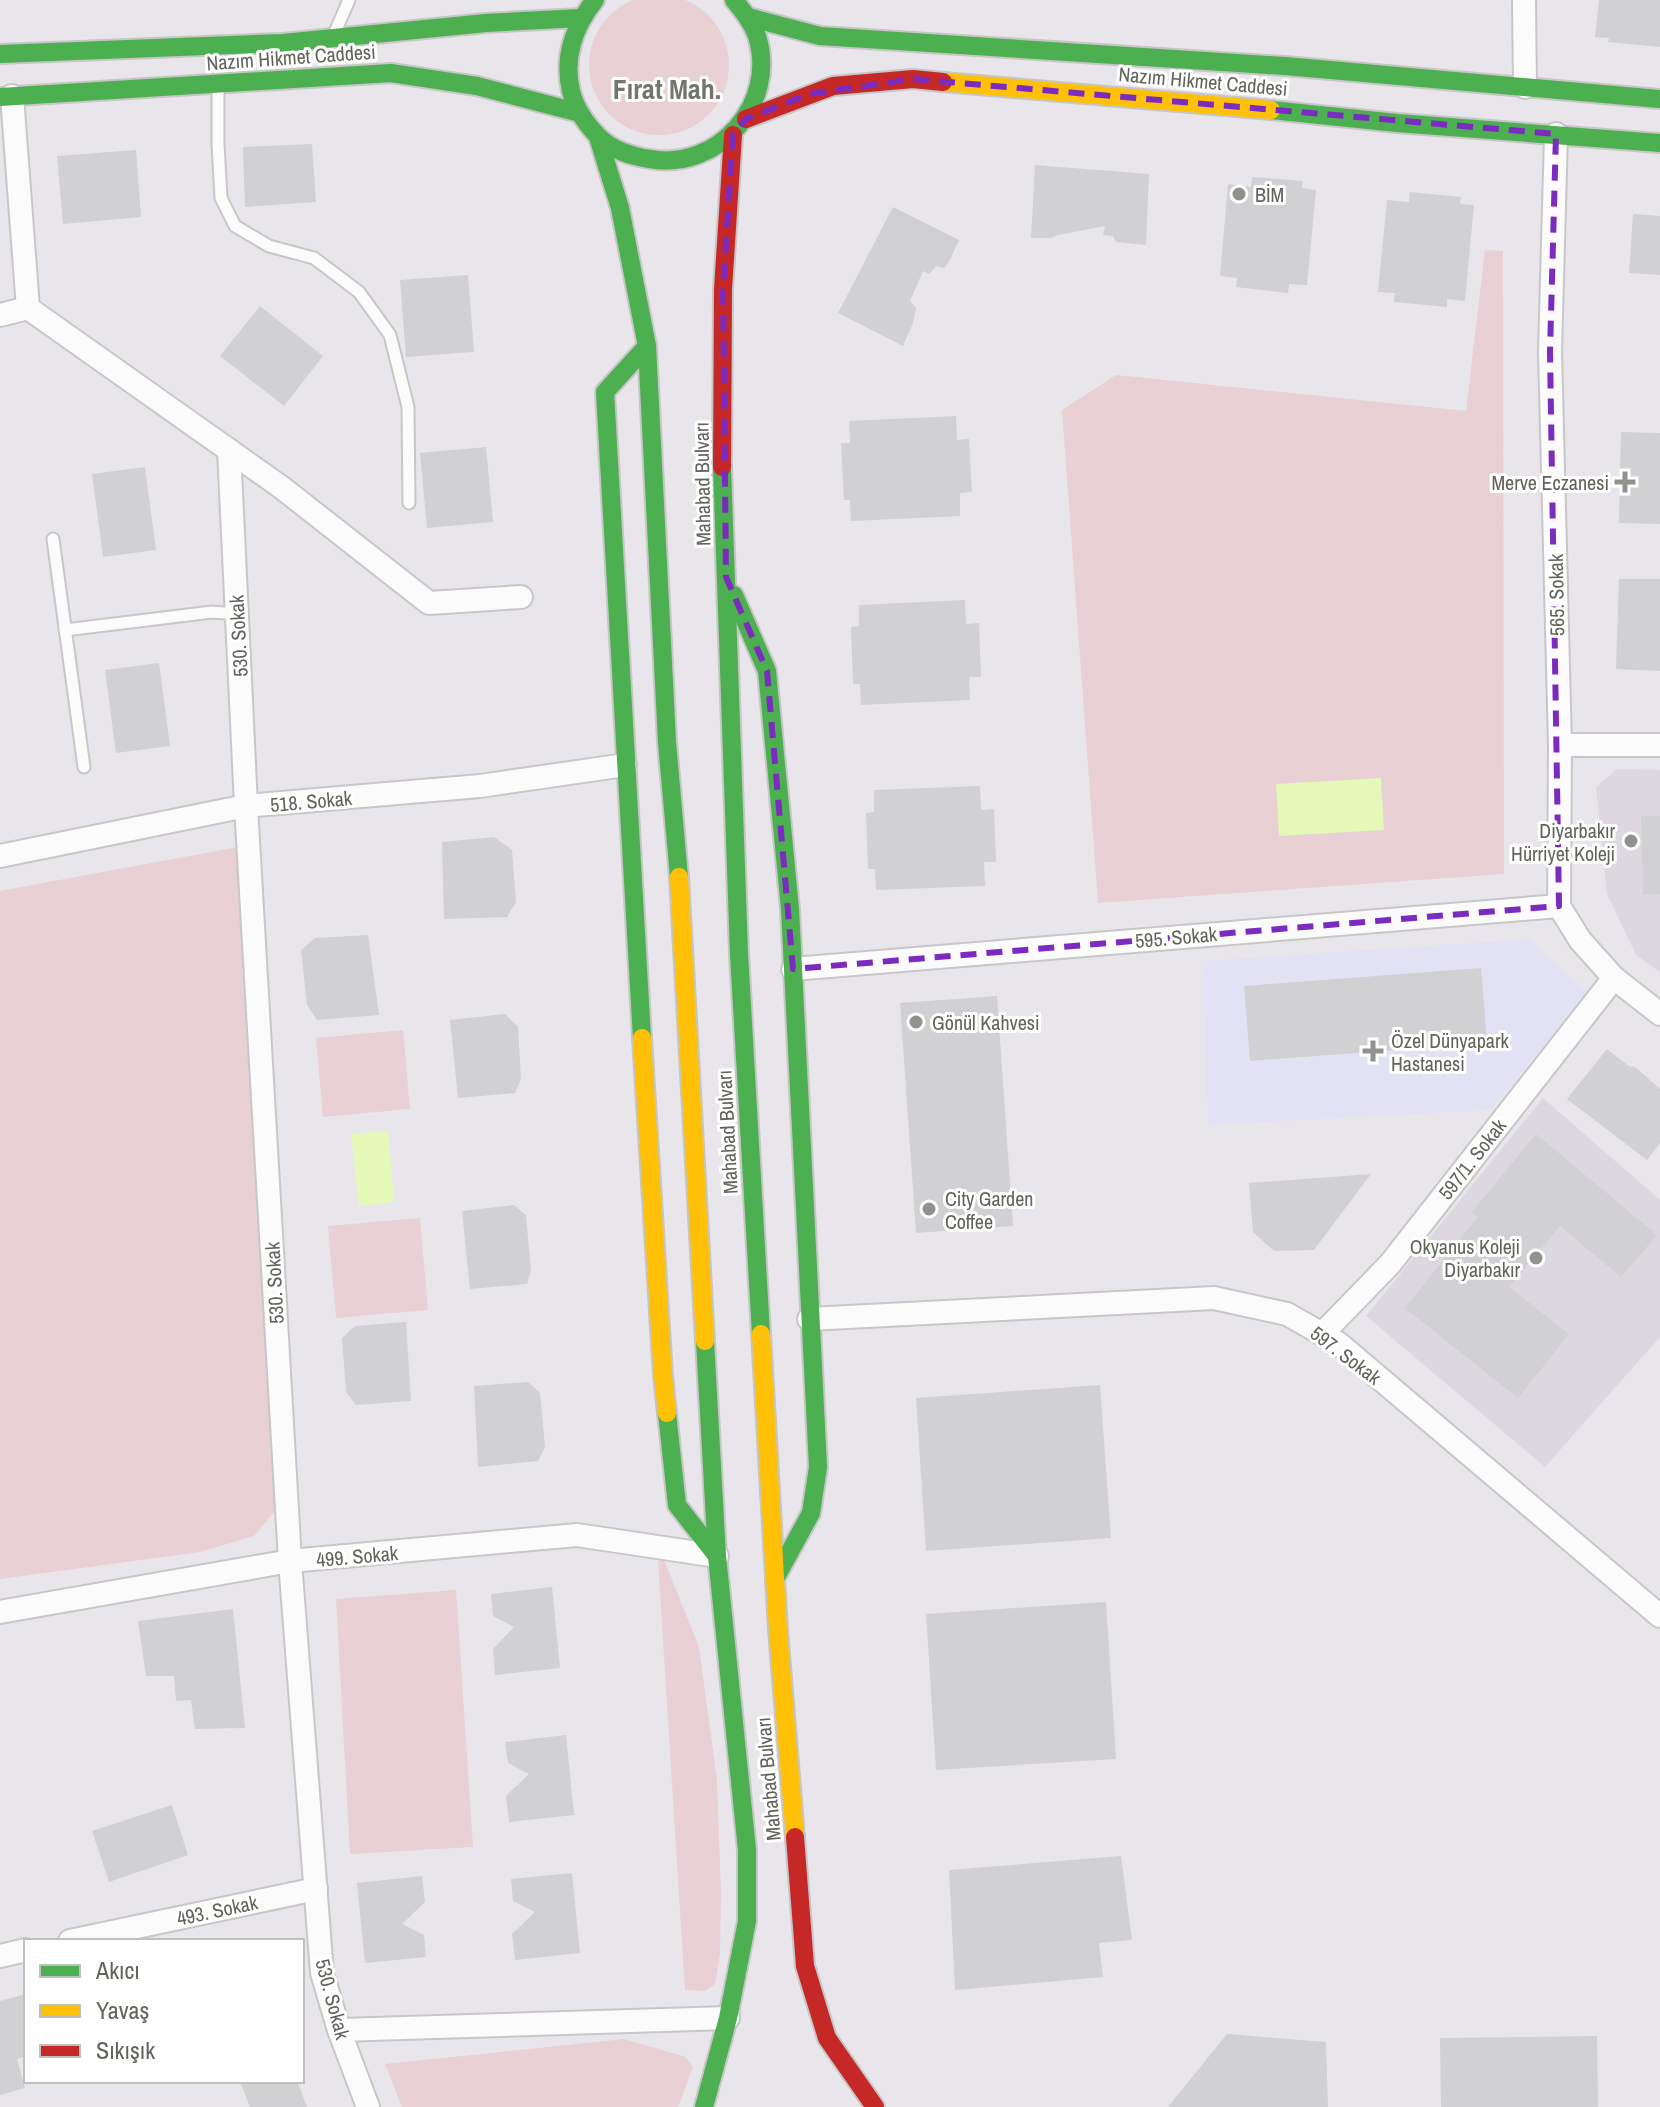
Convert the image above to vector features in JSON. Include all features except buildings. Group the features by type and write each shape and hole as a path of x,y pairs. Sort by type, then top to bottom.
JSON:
{"main road":[{"path":"595,0 581,18 571,41 568,65 570,90 580,113 598,137 622,154 651,162 680,162 709,152 733,135 746,119 757,94 762,68 759,42 748,17 734,0"},
{"path":"424,29 494,4"},
{"name":"Nazım Hikmet Caddesi","path":"748,17 820,36 1270,65 1660,99"},
{"name":"Nazım Hikmet Caddesi","path":"0,54 283,43 486,23 581,18"},
{"name":"Nazım Hikmet Caddesi","path":"6,97 391,73 477,86 580,113"},
{"name":"Nazım Hikmet Caddesi","path":"746,119 833,86 913,79 1186,101 1397,123 1660,143"},
{"name":"Mahabad Bulvarı","path":"733,135 723,289 722,478 739,954 775,1579 805,1966 827,2038 875,2107"},
{"name":"Mahabad Bulvarı","path":"598,137 620,208 647,346 667,742 683,921 717,1556 747,1850 747,1921 728,2018 704,2107"},
{"path":"647,346 605,392 625,765 663,1376 677,1505 717,1556"},
{"path":"726,577 767,671 790,909 818,1467 811,1513 775,1579"}],"street":[{"path":"1524,0 1525,87"},
{"path":"6,97 28,308 281,487 429,603 521,597"},
{"name":"565. Sokak","path":"1556,134 1550,352 1560,745 1559,906"},
{"path":"0,315 28,308"},
{"name":"530. Sokak","path":"229,450 246,806 290,1561 322,1973 339,2030 368,2107"},
{"path":"1560,745 1660,745"},
{"name":"518. Sokak","path":"0,856 246,806 480,786 625,765"},
{"path":"1559,906 1580,940 1614,978 1660,1014"},
{"name":"595. Sokak","path":"793,969 1559,906"},
{"name":"597/1. Sokak","path":"1322,1334 1390,1264 1614,978"},
{"name":"597. Sokak","path":"809,1319 1214,1298 1287,1314 1338,1343 1660,1616"},
{"name":"499. Sokak","path":"0,1612 290,1561 577,1535 717,1556"},
{"name":"493. Sokak","path":"79,1939 316,1889"},
{"path":"0,1956 24,1950"},
{"path":"339,2030 728,2018"}],"lane":[{"path":"332,38 349,0"},
{"path":"218,84 221,198 235,226 269,246 314,258 359,292 390,335 408,407 409,503"},
{"path":"53,539 84,767"},
{"path":"65,630 212,612 237,614"}],"highlighted area":[{"path":"913,79 1556,134 1550,352 1559,906 793,969 767,671 726,577 723,289 733,135 746,119 809,94"}],"shaded area":[{"path":"632,0 686,0 717,26 729,65 724,92 708,114 686,130 659,135 632,130 610,114 594,92 589,65 594,38 610,16"},
{"path":"1485,250 1503,251 1504,874 1098,903 1062,410 1116,375 1466,411"},
{"name":"Diyarbakır Hürriyet Koleji","path":"1617,769 1660,770 1660,972 1636,955 1607,894 1596,787"},
{"path":"1381,778 1384,830 1279,836 1276,784"},
{"path":"238,847 275,1511 254,1536 200,1552 0,1579 0,891"},
{"name":"Özel Dünyapark Hastanesi","path":"1529,939 1588,992 1491,1110 1208,1125 1203,961"},
{"path":"403,1030 410,1109 323,1117 316,1038"},
{"name":"Okyanus Koleji Diyarbakır","path":"1543,1098 1660,1200 1660,1337 1545,1467 1366,1316"},
{"path":"388,1131 394,1202 359,1206 351,1134"},
{"path":"420,1218 428,1310 336,1318 328,1226"},
{"path":"664,1560 699,1647 717,1780 720,1954 715,1984 705,1991 685,1990 658,1561"},
{"path":"456,1590 473,1847 350,1854 336,1599"},
{"path":"624,2039 686,2057 693,2067 678,2107 402,2107 385,2064"}],"traffic: fast":[{"path":"595,0 576,32 568,67 573,97 579,110 595,133 617,150 643,158 675,160 699,154 720,143 751,108 759,85 761,61 757,36 734,0"},
{"path":"748,17 820,36 1285,66 1660,99"},
{"path":"0,54 283,43 486,23 581,18"},
{"path":"0,97 391,73 477,86 580,113"},
{"path":"1271,110 1660,143"},
{"path":"598,137 620,208 647,346 667,742 679,877"},
{"path":"642,1038 605,392 647,346"},
{"path":"722,467 739,954 761,1334"},
{"path":"734,595 767,671 790,909 818,1467 811,1513 775,1579"},
{"path":"704,2107 728,2018 747,1921 747,1850 717,1556 705,1341"},
{"path":"667,1413 677,1505 717,1556"}],"traffic: slow":[{"path":"943,82 1271,110"},
{"path":"679,877 705,1341"},
{"path":"642,1038 667,1413"},
{"path":"761,1334 778,1630 795,1837"}],"traffic: jam":[{"path":"746,119 833,86 913,79 943,82"},
{"path":"722,467 723,289 733,135"},
{"path":"795,1837 805,1966 827,2038 875,2107"}],"place":[{"name":"BİM","path":"1239,194"},
{"name":"Merve Eczanesi","path":"1625,482"},
{"name":"Diyarbakır Hürriyet Koleji","path":"1631,841"},
{"name":"Gönül Kahvesi","path":"916,1022"},
{"name":"Özel Dünyapark Hastanesi","path":"1373,1051"},
{"name":"City Garden Coffee","path":"929,1209"},
{"name":"Okyanus Koleji Diyarbakır","path":"1536,1258"}],"district":[{"name":"Fırat Mah.","path":"667,89"}]}
